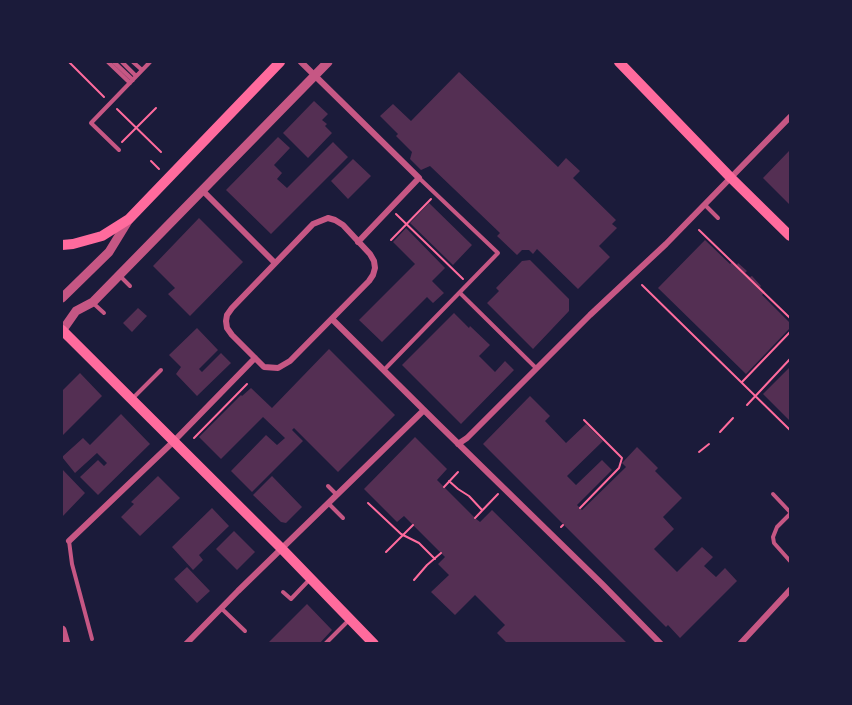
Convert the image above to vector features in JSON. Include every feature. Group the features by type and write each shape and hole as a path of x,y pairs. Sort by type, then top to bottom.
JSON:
{"main road":[{"path":"62,245 102,236 129,219 280,62"},
{"path":"619,62 790,236"},
{"path":"62,330 374,644"}],"street":[{"path":"301,62 419,178 358,242"},
{"path":"62,330 76,311 93,302 328,62"},
{"path":"458,444 467,438 536,368 666,244 790,117"},
{"path":"202,190 275,263"},
{"path":"328,218 335,220 343,225 358,242 374,261 373,275 369,282 290,362 278,368 264,367 227,328 227,315 232,308 313,224 328,218"},
{"path":"62,297 109,252 129,219"},
{"path":"332,319 661,644"},
{"path":"69,541 174,441 255,358"},
{"path":"186,644 424,410"},
{"path":"740,644 790,590"},
{"path":"62,630 66,644"}],"lane":[{"path":"108,62 133,79"},
{"path":"114,62 133,79"},
{"path":"122,62 133,79"},
{"path":"133,62 142,70"},
{"path":"142,62 148,63"},
{"path":"119,150 92,123 148,63"},
{"path":"384,370 498,253 419,178"},
{"path":"705,205 718,218"},
{"path":"119,276 130,286"},
{"path":"460,293 536,368"},
{"path":"93,302 104,313"},
{"path":"132,399 161,370"},
{"path":"328,486 337,495"},
{"path":"773,494 790,513 777,527 773,537 774,543 790,561"},
{"path":"328,503 343,518"},
{"path":"69,541 72,564 92,639"},
{"path":"283,592 291,599 311,579"},
{"path":"221,608 245,631"},
{"path":"325,644 350,619"}],"path":[{"path":"69,62 106,99"},
{"path":"122,142 156,108"},
{"path":"117,109 161,152"},
{"path":"151,161 159,169"},
{"path":"391,240 436,194"},
{"path":"390,207 468,284"},
{"path":"699,231 790,318"},
{"path":"642,285 790,430"},
{"path":"742,382 790,332"},
{"path":"747,405 790,359"},
{"path":"194,438 247,384"},
{"path":"720,432 733,418"},
{"path":"580,508 619,468 622,458 584,420"},
{"path":"699,452 709,444"},
{"path":"444,486 458,472"},
{"path":"449,481 469,496 482,510"},
{"path":"475,518 504,488"},
{"path":"368,503 402,536 418,543 435,559"},
{"path":"386,552 413,525"},
{"path":"414,580 441,553"}],"building":[{"path":"459,72 558,167 566,158 580,171 573,178 616,220 612,224 617,228 599,246 610,257 578,289 537,249 533,254 529,250 522,250 517,255 497,236 500,233 430,166 421,170 410,159 412,152 380,116 393,104 411,121"},
{"path":"314,101 328,114 322,120 332,133 308,158 283,133"},
{"path":"278,137 290,148 274,165 282,173 277,179 287,188 333,142 348,157 271,234 226,190"},
{"path":"789,151 790,153 790,205 763,178"},
{"path":"353,159 371,176 348,199 331,181"},
{"path":"429,203 472,245 453,265 410,223"},
{"path":"199,218 243,262 190,316 168,294 175,288 153,266"},
{"path":"406,228 445,268 432,281 444,293 433,303 427,297 382,342 359,320 415,264 393,242"},
{"path":"705,240 730,264 733,261 737,265 738,263 747,271 745,273 752,276 765,292 762,295 790,323 790,328 746,374 658,288"},
{"path":"530,260 569,299 569,311 533,349 487,303 499,291 496,288 522,261"},
{"path":"138,308 147,316 132,332 123,323"},
{"path":"454,313 490,345 479,356 495,372 505,361 514,370 461,424 402,365"},
{"path":"197,328 218,350 199,369 202,372 221,353 231,363 197,396 176,374 181,367 169,355"},
{"path":"329,349 395,415 338,472 294,428 292,430 303,441 252,492 231,471 266,435 277,445 285,438 263,417 221,459 199,437 251,388 272,408"},
{"path":"790,367 790,421 763,394"},
{"path":"80,373 102,396 62,436 62,391"},
{"path":"530,396 550,416 545,421 566,443 586,424 603,441 567,476 576,485 602,460 612,470 577,505 582,510 626,467 622,463 637,447 658,468 655,471 682,498 663,517 674,529 654,549 677,572 702,547 713,557 704,566 716,577 725,568 737,581 680,638 668,625 666,627 483,444"},
{"path":"121,414 150,444 98,495 80,477 98,460 104,466 107,463 97,453 75,473 62,457 83,438 90,445"},
{"path":"415,437 447,469 437,480 475,518 480,522 492,510 628,644 508,644 497,633 505,625 475,595 455,615 431,592 449,575 438,564 445,557 404,516 397,522 364,489"},
{"path":"62,469 85,493 62,517"},
{"path":"158,476 180,498 140,536 121,517 134,504 131,502"},
{"path":"272,476 302,507 286,523 281,522 253,495"},
{"path":"212,508 229,526 199,555 203,560 193,570 172,547"},
{"path":"234,531 255,552 237,570 216,549"},
{"path":"187,567 210,591 197,603 174,579"},
{"path":"307,604 332,630 319,644 267,644"}]}
